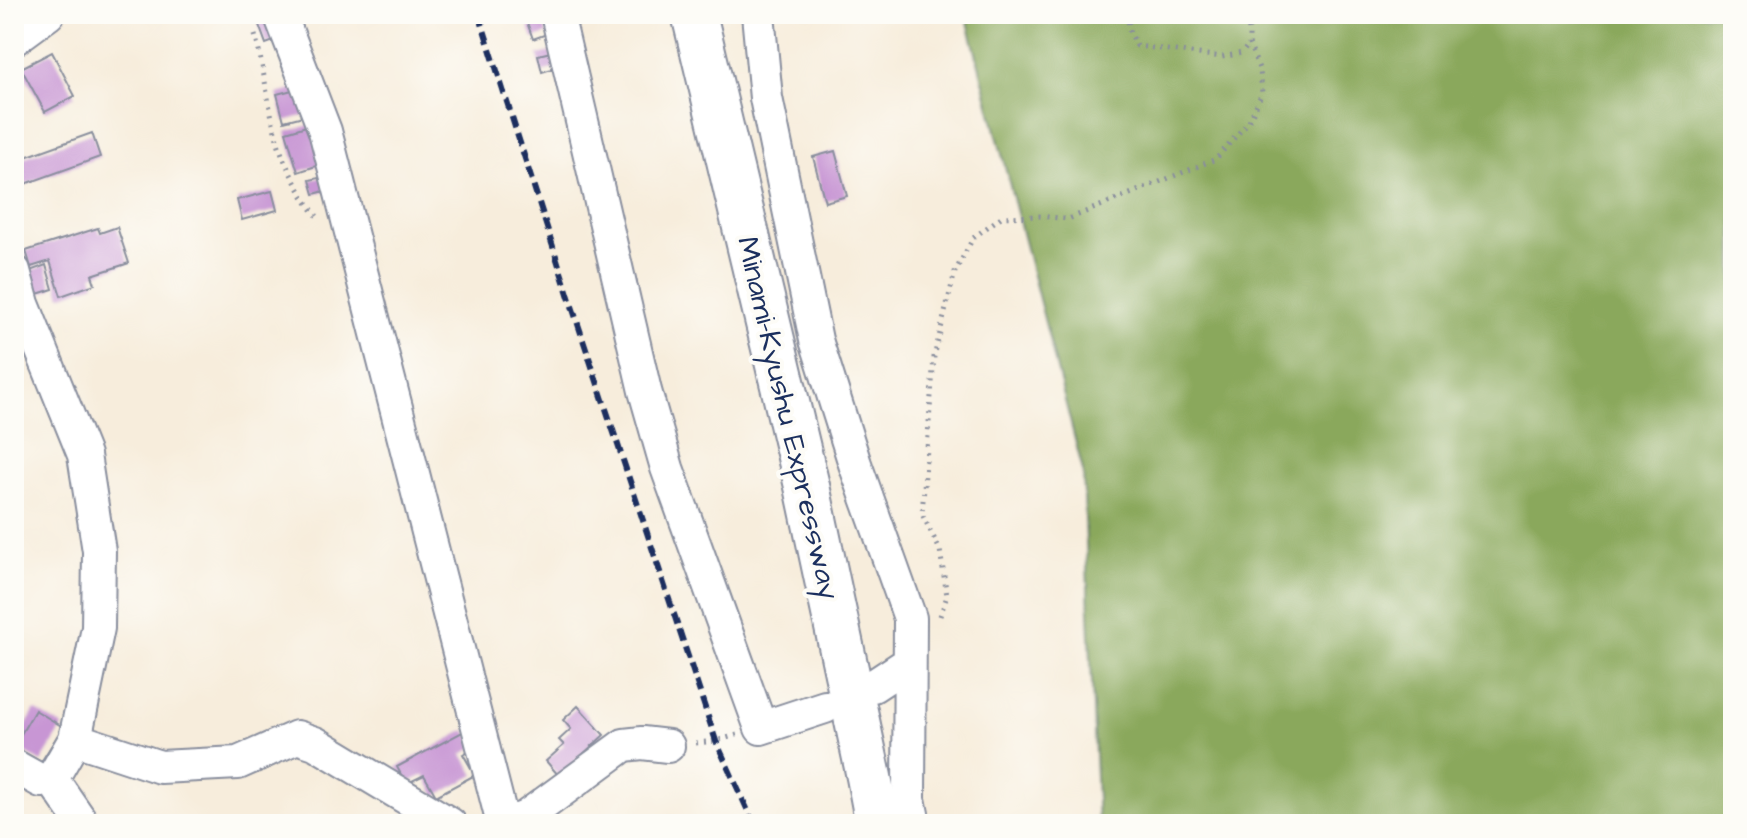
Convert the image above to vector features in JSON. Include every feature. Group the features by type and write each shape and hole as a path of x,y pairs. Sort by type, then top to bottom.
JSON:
{"highway":[{"name":"Minami-Kyushu Expressway","path":"694,14 807,486 878,824"}],"street":[{"path":"14,39 48,14"},
{"path":"557,14 645,391 667,468 761,728 825,707"},
{"path":"758,14 766,98 816,340 855,464 910,618 909,799 914,824"},
{"path":"266,20 325,131 516,822 624,745 642,743 668,746"},
{"path":"14,271 23,304 84,455 99,551 98,628 75,739 52,779 41,781 14,766"},
{"path":"873,686 908,663"},
{"path":"75,739 160,767 238,763 297,737 315,743 450,824"},
{"path":"52,779 83,824"}],"path":[{"path":"1128,14 1129,30 1137,46 1222,57 1242,53 1249,44"},
{"path":"938,621 947,596 940,550 922,514 934,357 955,272 973,238 1001,217 1068,219 1216,159 1249,121 1262,93 1260,71 1249,44 1246,14"},
{"path":"266,20 262,60 277,141 300,192 315,215 335,230 352,235"}],"green space":[{"path":"966,14 1733,14 1733,824 1098,824 1083,471"}],"building":[{"path":"255,14 274,14 282,38 266,44"},
{"path":"524,14 540,14 547,34 533,39"},
{"path":"52,52 75,96 45,112 21,68"},
{"path":"551,52 555,68 542,72 538,55"},
{"path":"300,88 307,115 284,121 277,94"},
{"path":"313,124 325,163 298,172 286,132"},
{"path":"92,133 100,157 17,187 14,161"},
{"path":"835,151 847,196 825,202 813,157"},
{"path":"328,176 332,189 314,194 310,180"},
{"path":"272,191 277,210 242,220 237,200"},
{"path":"117,227 129,263 92,275 95,284 61,296 50,261 31,267 26,251 98,228 100,233"},
{"path":"46,265 53,289 34,295 27,272"},
{"path":"578,706 604,735 559,776 546,761 564,745 559,740 571,729 563,720"},
{"path":"35,710 63,727 41,762 14,746"},
{"path":"466,730 475,747 463,754 475,775 436,796 424,775 406,784 397,767"}],"railway":[{"path":"479,14 716,741 754,824"}]}
